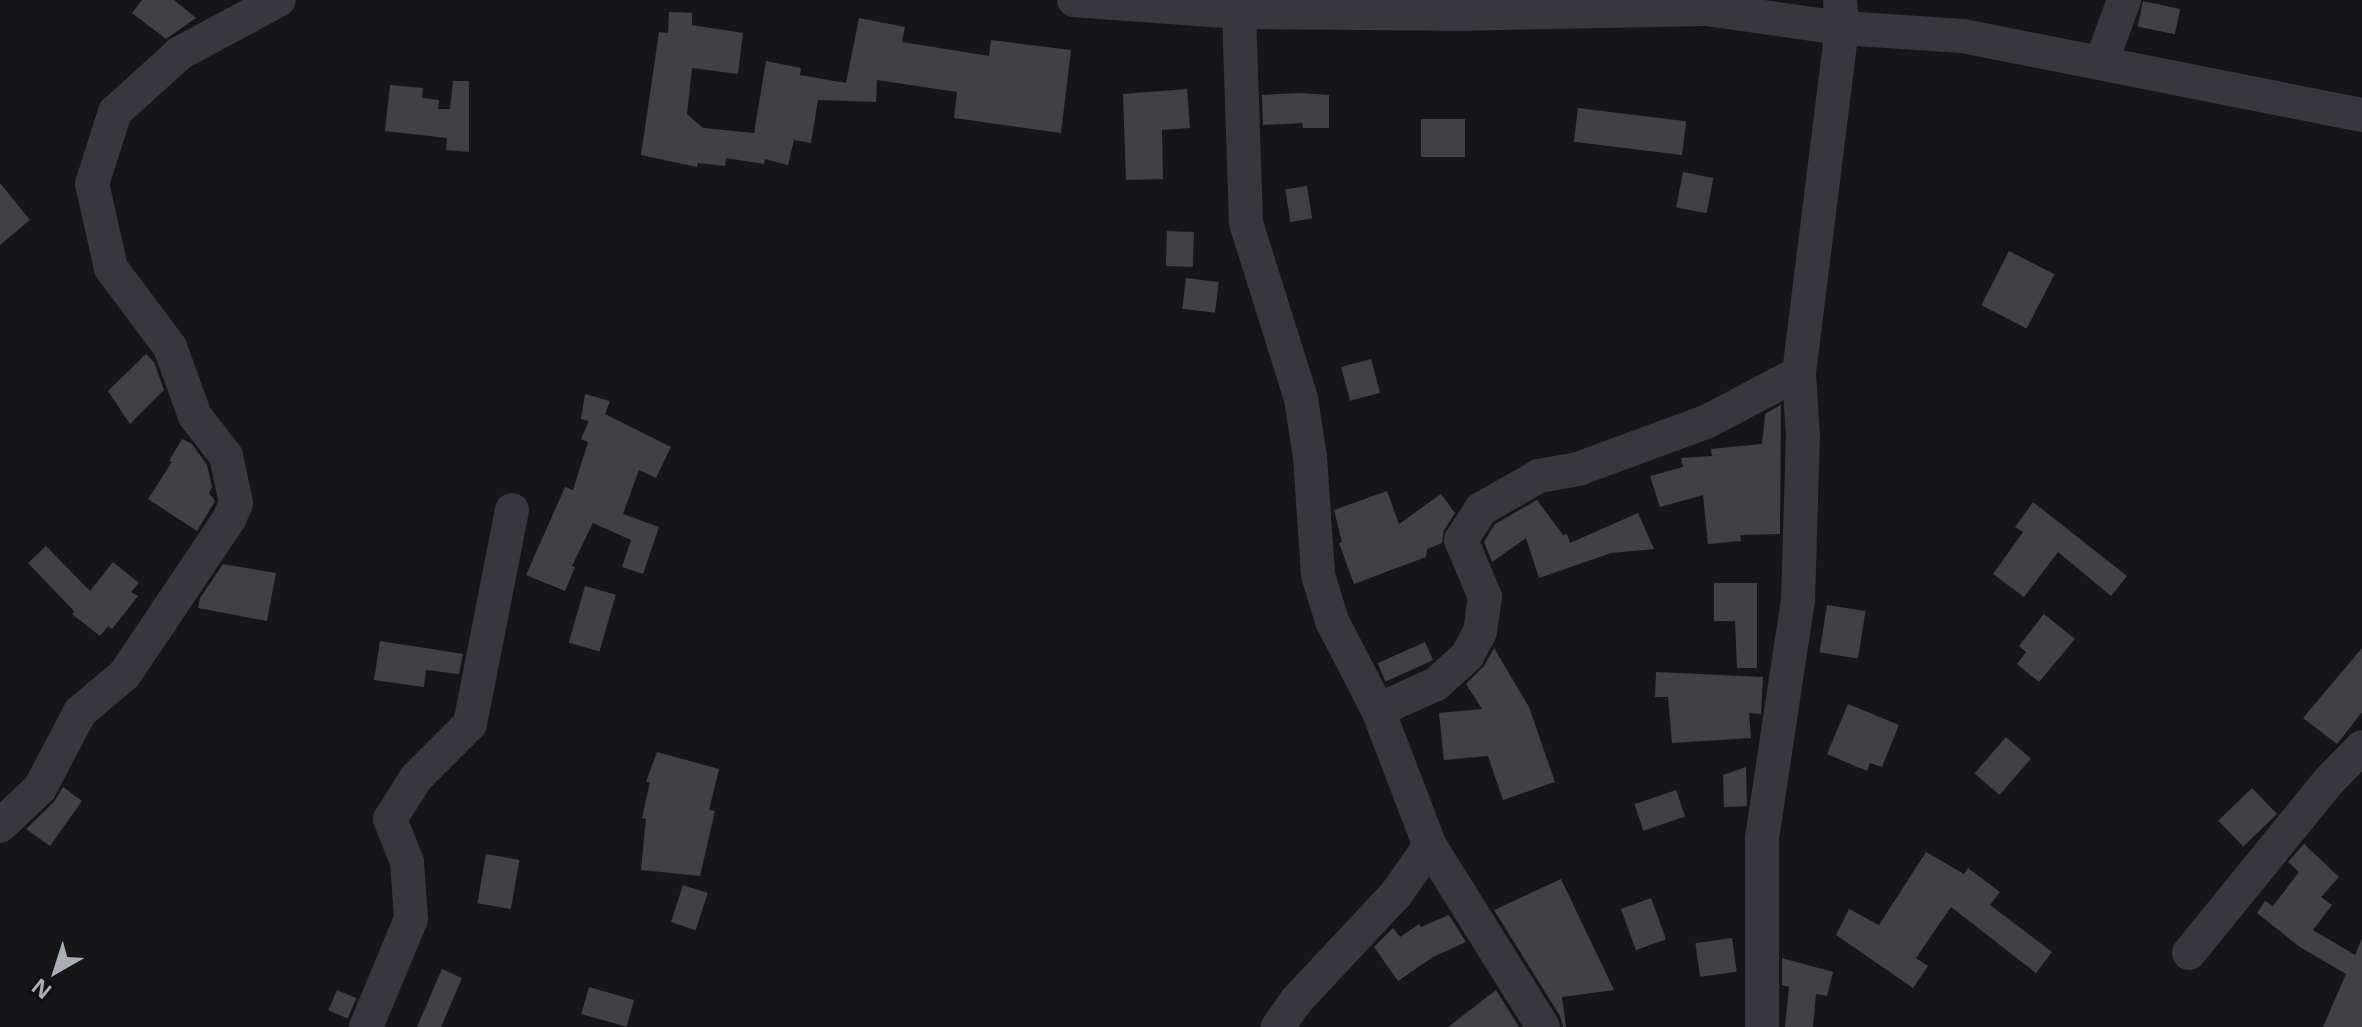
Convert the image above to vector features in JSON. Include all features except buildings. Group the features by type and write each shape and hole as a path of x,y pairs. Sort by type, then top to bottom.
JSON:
{"street":[{"path":"0,826 40,788 80,712 125,674 229,519 236,503 226,456 195,416 170,347 111,268 92,184 115,112 180,53 279,0"},
{"path":"1074,0 1239,12 1276,6 1585,6 1841,14 2362,115"},
{"path":"2101,63 2124,0"},
{"path":"1239,12 1246,223 1301,399 1310,457 1318,575 1332,621 1378,710 1430,846 1543,1027"},
{"path":"1762,1027 1762,838 1798,601 1803,437 1799,373 1841,14"},
{"path":"1378,710 1436,684 1467,656 1480,632 1485,597 1461,540 1481,509 1539,476 1578,469 1694,427 1799,373"},
{"path":"366,1027 411,919 407,862 390,819 416,778 470,724 512,510"},
{"path":"2189,953 2329,781 2362,747"},
{"path":"1278,1027 1296,1001 1396,894 1430,846"}]}
